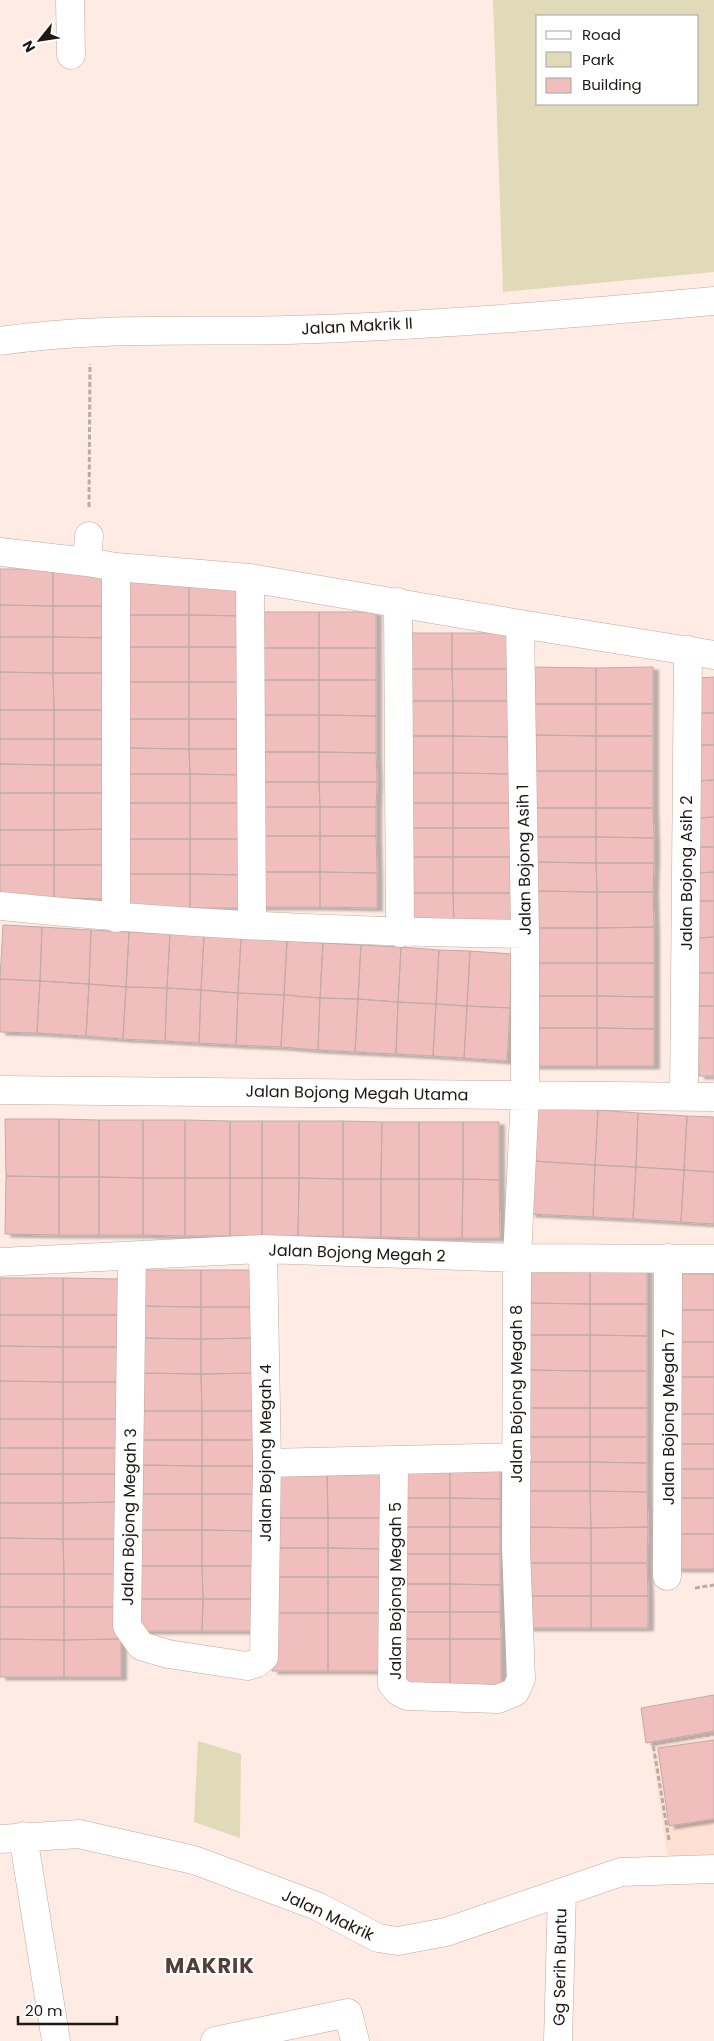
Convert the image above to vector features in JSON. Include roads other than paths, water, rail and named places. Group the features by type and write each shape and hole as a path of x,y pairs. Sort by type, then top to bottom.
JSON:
{"street":[{"path":"70,0 71,55"},
{"name":"Jalan Makrik II","path":"0,341 90,333 288,330 506,320 714,301"},
{"path":"0,552 88,549 116,567 250,578 701,653"},
{"path":"116,567 116,918"},
{"path":"250,578 252,924"},
{"path":"398,602 400,933"},
{"name":"Jalan Bojong Asih 1","path":"520,624 526,934 525,1095"},
{"name":"Jalan Bojong Asih 2","path":"684,1096 701,653"},
{"path":"0,906 116,918 400,933 526,934"},
{"name":"Jalan Bojong Megah Utama","path":"0,1090 714,1097"},
{"name":"Jalan Bojong Megah 8","path":"514,1692 521,1679 516,1548 517,1258 525,1095"},
{"name":"Jalan Bojong Megah 2","path":"0,1262 263,1249 517,1258 714,1259"},
{"name":"Jalan Bojong Megah 4","path":"263,1249 267,1463 264,1657"},
{"name":"Jalan Bojong Megah 3","path":"132,1256 127,1626 141,1646 168,1654 247,1666 257,1663 264,1657"},
{"name":"Jalan Bojong Megah 7","path":"668,1258 668,1576"},
{"path":"267,1463 517,1458"},
{"name":"Jalan Bojong Megah 5","path":"394,1461 392,1684 399,1692 408,1696 498,1699 514,1692"},
{"name":"Jalan Makrik","path":"12,1838 79,1834 194,1860 317,1906 378,1938 398,1942 446,1932 621,1872 714,1869"},
{"path":"12,1838 56,2041"},
{"name":"Gg Serih Buntu","path":"558,2041 562,1892"},
{"path":"215,2041 348,2013 355,2041"}],"district":[{"name":"MAKRIK","path":"210,1965"}]}
